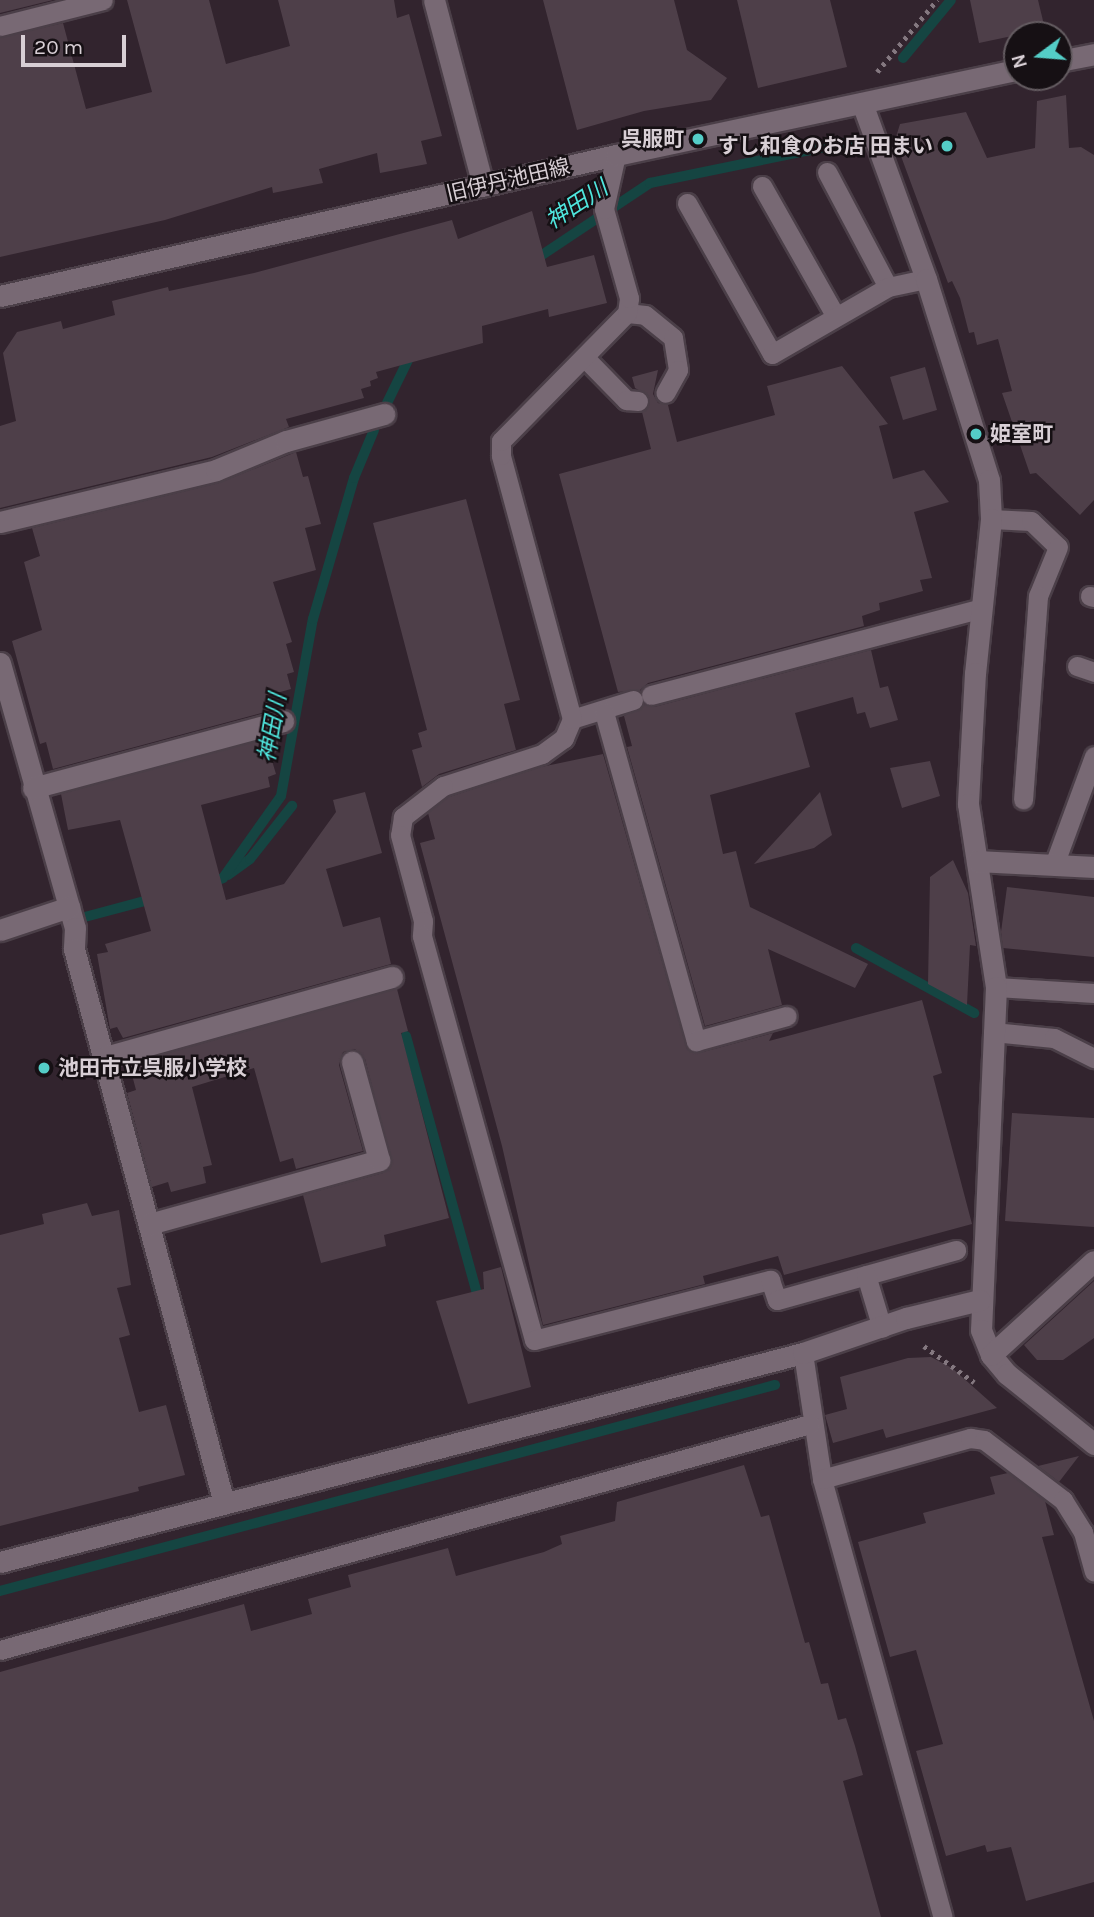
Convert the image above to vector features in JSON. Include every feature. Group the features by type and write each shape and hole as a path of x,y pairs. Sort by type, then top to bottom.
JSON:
{"street":[{"path":"434,0 483,186"},
{"path":"1073,58 1094,54"},
{"name":"旧伊丹池田線","path":"0,296 616,155 1003,73"},
{"path":"862,103 926,279 989,480 990,519 969,765 970,826 996,987 980,1300 981,1330 991,1355 1007,1374 1090,1434"},
{"path":"0,522 216,470 286,442 384,414"},
{"path":"0,663 33,788 75,928 74,949 224,1503"},
{"path":"33,788 283,721"},
{"path":"977,861 1094,867"},
{"path":"0,930 69,907"},
{"path":"105,1057 392,976"},
{"path":"149,1224 379,1160 352,1062"},
{"path":"991,1355 1094,1261"},
{"path":"0,1562 803,1353 980,1300"}],"lane":[{"path":"0,26 103,0"},
{"path":"616,155 604,209 629,298 627,313 501,441 501,455 572,719 564,738 542,754 469,775 416,803 403,817 400,835 423,922 422,936 534,1340 770,1280 777,1300 956,1250"},
{"path":"827,172 888,287"},
{"path":"762,186 836,317"},
{"path":"687,203 772,354 888,287 926,279"},
{"path":"627,313 645,315 673,338 678,370 664,393"},
{"path":"585,358 626,400 638,401"},
{"path":"990,519 1031,521 1058,547 1038,596 1023,799"},
{"path":"572,719 982,608"},
{"path":"604,712 696,1041 787,1016"},
{"path":"1054,865 1094,756"},
{"path":"996,987 1094,993"},
{"path":"993,1032 1054,1038 1094,1058"},
{"path":"866,1275 882,1328"},
{"path":"803,1353 810,1424 822,1479 943,1917"},
{"path":"0,1650 810,1424"},
{"path":"822,1479 970,1438 984,1440 1063,1500 1083,1532 1094,1572"}],"path":[{"path":"862,103 879,66 937,0"}],"building":[{"path":"0,0 53,0 0,13"},
{"path":"127,0 209,0 226,64 290,46 278,0 394,0 397,18 409,14 442,136 421,141 427,164 380,173 377,153 319,169 323,183 273,193 272,187 165,220 0,257 0,38 63,23 86,109 152,92"},
{"path":"543,0 674,0 687,50 727,78 711,100 644,111 577,130"},
{"path":"737,0 830,0 847,67 758,88"},
{"path":"970,0 1038,0 1043,21 1003,21 1003,38 979,43"},
{"path":"1066,95 1069,148 1081,147 1094,155 1094,500 1080,515 1036,473 1030,474 1002,393 1012,391 998,339 977,345 974,332 969,333 960,298 952,281 948,283 895,140 900,124 966,112 987,158 1035,148 1037,101"},
{"path":"532,211 547,267 594,255 607,303 549,317 548,309 482,326 483,343 376,372 378,378 370,381 371,386 361,389 364,398 286,419 289,427 212,457 0,508 0,426 16,421 3,353 17,332 61,321 63,329 115,315 112,301 168,287 169,291 254,273 452,220 458,239"},
{"path":"842,366 888,424 879,426 893,479 924,470 949,502 914,512 932,578 920,580 923,591 879,603 880,610 862,616 864,626 648,683 640,690 618,692 559,474 651,449 642,412 648,407 649,396 635,388 632,377 658,370 653,394 658,403 668,405 677,442 775,415 767,386"},
{"path":"925,367 937,410 903,420 890,377"},
{"path":"296,452 303,477 308,476 321,524 305,528 316,570 273,582 292,642 286,644 294,672 287,674 291,689 266,696 269,711 53,769 46,742 40,744 12,641 42,630 24,562 40,556 32,528 219,483"},
{"path":"466,499 520,700 504,704 516,750 439,774 422,787 412,750 422,747 418,733 427,730 373,523"},
{"path":"871,650 880,688 888,686 898,720 870,728 865,712 857,714 853,697 795,713 810,767 710,795 723,854 736,851 750,907 868,964 855,988 768,949 782,1005 705,1026 627,747 632,746 624,716 644,705 654,707"},
{"path":"276,736 280,751 270,754 276,774 268,777 270,787 201,805 226,900 284,884 336,812 333,800 365,792 382,853 326,869 343,927 380,917 391,964 123,1038 117,1027 110,1029 97,954 108,952 105,944 151,931 120,820 68,830 61,794"},
{"path":"603,754 687,1049 699,1053 773,1033 769,1041 922,1000 942,1073 933,1076 972,1224 784,1275 778,1256 703,1276 705,1284 543,1325 502,1146 420,843 435,839 428,813 449,797 541,767"},
{"path":"930,761 940,796 902,808 890,768"},
{"path":"820,792 832,835 814,848 754,864"},
{"path":"953,860 968,893 976,946 970,945 967,1005 928,984 930,877"},
{"path":"1007,887 1094,897 1094,957 1003,948 1001,932"},
{"path":"397,989 408,1031 401,1033 449,1218 384,1235 386,1246 321,1263 303,1195 383,1173 392,1163 365,1059 355,1049 343,1052 339,1065 363,1151 296,1169 293,1158 280,1162 254,1068 192,1087 212,1165 203,1167 206,1183 171,1192 168,1182 152,1187 127,1093 136,1090 129,1064"},
{"path":"1012,1113 1094,1118 1094,1227 1005,1221"},
{"path":"87,1203 92,1216 119,1210 131,1285 117,1288 130,1335 119,1338 139,1412 166,1405 185,1475 138,1487 139,1491 0,1526 0,1235 44,1224 42,1214"},
{"path":"501,1267 531,1387 468,1404 436,1301 484,1289 483,1272"},
{"path":"1094,1281 1094,1338 1063,1360 1037,1360 1024,1345"},
{"path":"931,1357 952,1368 997,1408 886,1438 883,1429 833,1443 825,1415 847,1409 840,1377 908,1358"},
{"path":"1079,1456 1059,1482 1038,1466"},
{"path":"744,1465 761,1517 769,1515 805,1643 809,1642 821,1684 828,1683 838,1720 846,1718 855,1746 863,1775 843,1781 881,1917 0,1917 0,1672 244,1604 251,1631 312,1614 308,1599 351,1587 348,1575 448,1548 456,1576 544,1552 562,1544 560,1536 615,1521 617,1502"},
{"path":"1008,1473 1045,1501 1054,1535 1042,1537 1094,1721 1094,1882 1026,1901 1011,1847 987,1852 985,1845 946,1856 916,1751 943,1744 916,1650 890,1657 858,1542 926,1523 923,1513 995,1494 990,1477"}],"waterway":[{"name":"神田川","path":"903,58 951,0"},
{"name":"神田川","path":"533,261 650,183 850,142"},
{"name":"神田川","path":"387,403 412,352"},
{"name":"神田川","path":"209,884 223,878 281,796 313,619 354,478 374,430"},
{"path":"228,875 250,859 292,806"},
{"name":"神田川","path":"81,918 156,898"},
{"path":"856,948 974,1013"},
{"path":"406,1036 480,1304"},
{"path":"0,1591 775,1385"}],"place":[{"name":"呉服町","path":"698,139"},
{"name":"すし和食のお店 田まい","path":"947,146"},
{"name":"姫室町","path":"976,434"},
{"name":"池田市立呉服小学校","path":"44,1068"}]}
